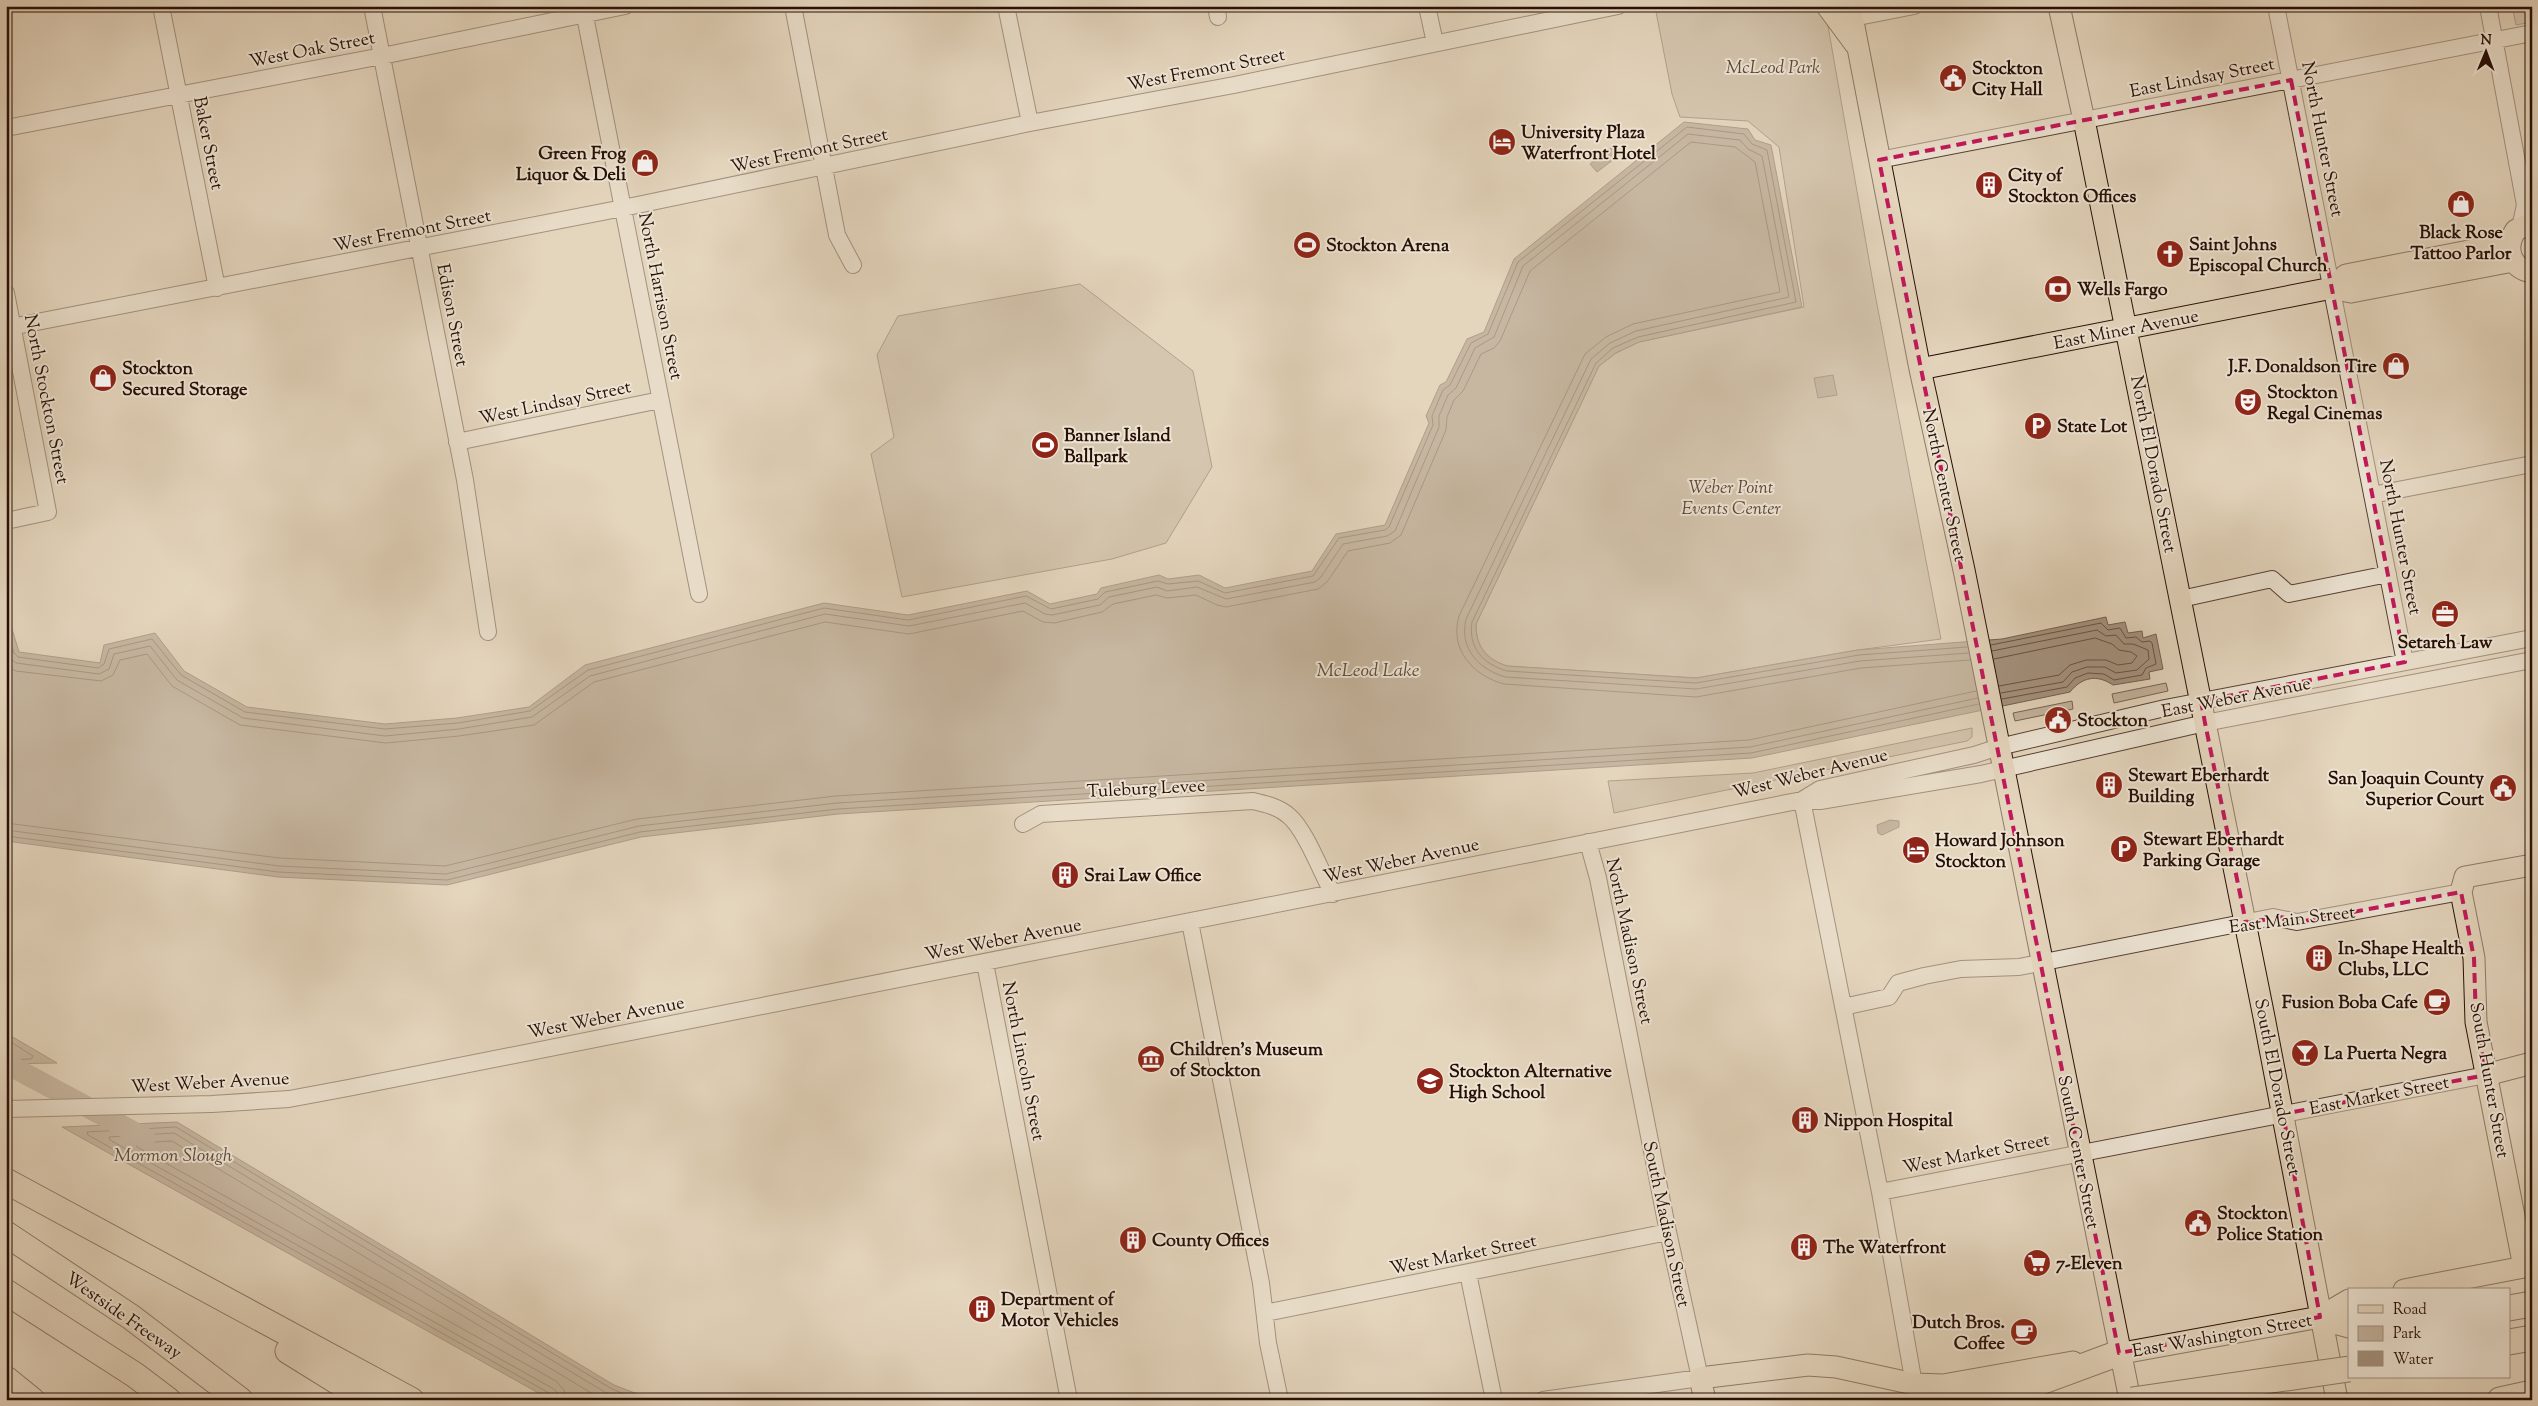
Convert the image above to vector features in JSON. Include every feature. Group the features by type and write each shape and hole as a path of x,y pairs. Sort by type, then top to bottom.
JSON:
{"highway":[{"path":"6,1181 411,1400"},
{"path":"94,1229 105,1244 256,1331 367,1400"},
{"name":"Westside Freeway","path":"6,1234 131,1317 240,1400"},
{"path":"6,1292 135,1375 168,1400"},
{"path":"2510,1308 2532,1304"},
{"path":"2320,1317 2348,1325"},
{"path":"2510,1342 2532,1338"},
{"path":"1964,1400 2019,1390 2120,1353"},
{"path":"2131,1400 2348,1370"},
{"path":"2204,1400 2348,1370"},
{"path":"6,1379 32,1400"},
{"path":"2500,1400 2532,1393"}],"main road":[{"path":"1827,6 1858,48"},
{"name":"North El Dorado Street","path":"2059,6 2127,329 2246,923"},
{"name":"North Center Street","path":"1852,12 1920,369 2004,769 2041,963"},
{"name":"East Miner Avenue","path":"1920,369 2332,288 2351,292 2525,244"},
{"path":"2461,892 2465,877 2532,865"},
{"name":"South Hunter Street","path":"2461,892 2474,958 2476,1022 2528,1266"},
{"name":"South El Dorado Street","path":"2246,923 2337,1400"},
{"name":"South Center Street","path":"2041,963 2131,1400"},
{"name":"East Market Street","path":"2486,1075 2532,1063"},
{"path":"2414,1288 2528,1266"},
{"name":"East Washington Street","path":"1700,1378 1808,1365 1836,1366 1914,1384 1943,1386 2320,1317 2348,1301"},
{"name":"South Madison Street","path":"1700,1378 1704,1400"}],"street":[{"name":"Baker Street","path":"161,6 217,288"},
{"name":"Edison Street","path":"372,6 457,442 488,632"},
{"name":"West Oak Street","path":"6,128 382,56 583,10 624,6"},
{"path":"793,6 837,235 853,265"},
{"path":"1006,6 1030,123"},
{"path":"1427,6 1435,43"},
{"name":"West Fremont Street","path":"10,327 420,249 824,168 1030,123 1234,85 1618,6"},
{"path":"1852,12 1914,6"},
{"name":"North Hunter Street","path":"2276,6 2405,662"},
{"path":"2488,6 2495,40 2525,244"},
{"name":"North Harrison Street","path":"583,10 699,594"},
{"name":"East Lindsay Street","path":"1879,160 2532,33"},
{"name":"North Stockton Street","path":"6,293 10,327 48,512 6,521"},
{"name":"West Lindsay Street","path":"457,442 660,400"},
{"path":"2372,495 2532,464"},
{"path":"2181,598 2272,579 2289,594 2388,574"},
{"name":"East Weber Avenue","path":"1999,747 2201,701 2532,638"},
{"name":"East Weber Avenue","path":"1802,800 1820,801 2004,769 2205,723 2532,660"},
{"name":"West Weber Avenue","path":"6,1109 106,1108 289,1099 985,963 1802,800 1820,789 1974,755 1999,747"},
{"path":"1802,800 1880,1192 1914,1384"},
{"name":"Tuleburg Levee","path":"1023,824 1041,814 1253,801 1273,806 1290,816 1300,828 1333,894"},
{"name":"North Madison Street","path":"1588,842 1598,878 1631,1048"},
{"name":"East Main Street","path":"1842,1002 1889,997 1898,983 1955,970 2011,968 2280,917 2291,921 2304,921 2461,892"},
{"path":"1190,922 1231,1126 1265,1313 1268,1343 1280,1400"},
{"name":"North Lincoln Street","path":"985,963 1069,1400"},
{"name":"South Madison Street","path":"1631,1048 1700,1378"},
{"name":"East Market Street","path":"2080,1154 2486,1075"},
{"name":"West Market Street","path":"1880,1192 2080,1154"},
{"name":"West Market Street","path":"1265,1313 1668,1232"},
{"path":"1468,1273 1494,1400"},
{"path":"1543,1400 1700,1378"}],"highlighted area":[{"path":"2291,80 2405,662 2201,701 2205,723 2246,923 2280,917 2304,921 2461,892 2474,958 2476,1022 2486,1075 2283,1114 2320,1317 2119,1353 1879,160"}],"green space":[{"name":"Weber Point Events Center","path":"1692,6 1820,6 1825,9 1875,294 1941,639 1858,650 1696,678 1507,666 1493,660 1480,646 1476,624 1599,366 1616,353 1639,342 1804,307 1779,147 1748,121 1680,117 1672,94 1656,12"},
{"path":"2512,6 2532,6 2532,22 2516,25"},
{"name":"Banner Island Ballpark","path":"1080,284 1193,371 1212,467 1166,543 1112,559 902,597 871,454 894,437 877,355 898,316"},
{"path":"2166,683 2168,691 2114,703 2112,694"},
{"path":"2072,701 2073,709 2015,721 2013,713"},
{"path":"1972,728 1972,737 1967,741 1614,813 1608,781 1753,773"}],"water":[{"name":"McLeod Lake","path":"1684,122 1748,129 1755,140 1771,145 1802,307 1639,342 1616,353 1599,366 1476,624 1480,646 1488,656 1507,666 1696,678 1858,650 2002,639 2106,617 2108,625 2125,622 2128,633 2142,631 2143,638 2156,634 2163,669 2149,672 2150,679 2113,685 2101,679 2090,679 2080,683 2070,692 1752,758 838,814 641,837 447,885 278,877 6,841 6,609 19,652 100,663 104,645 155,633 184,671 247,707 385,724 457,718 529,707 585,665 824,603 908,615 1027,591 1050,604 1097,594 1101,588 1159,575 1168,579 1199,575 1225,588 1312,571 1336,534 1385,525 1429,423 1426,416 1440,385 1446,382 1467,339 1484,332 1514,259"},
{"path":"1611,148 1618,156 1597,172 1590,164"},
{"path":"1833,375 1837,395 1818,398 1814,378"},
{"path":"1890,820 1899,821 1899,827 1882,835 1878,833 1877,825"},
{"path":"6,1033 57,1063 6,1064"},
{"name":"Mormon Slough","path":"177,1122 614,1385 653,1400 551,1400 62,1127"}],"waterway":[{"name":"Mormon Slough","path":"7,1064 145,1138"}],"place":[{"name":"Stockton City Hall","path":"1953,78"},
{"name":"University Plaza Waterfront Hotel","path":"1502,142"},
{"name":"Green Frog Liquor & Deli","path":"645,163"},
{"name":"City of Stockton Offices","path":"1989,185"},
{"name":"Black Rose Tattoo Parlor","path":"2461,204"},
{"name":"Stockton Arena","path":"1307,245"},
{"name":"Saint Johns Episcopal Church","path":"2170,254"},
{"name":"Wells Fargo","path":"2058,289"},
{"name":"J.F. Donaldson Tire","path":"2396,366"},
{"name":"Stockton Secured Storage","path":"103,378"},
{"name":"Stockton Regal Cinemas","path":"2248,402"},
{"name":"State Lot","path":"2038,426"},
{"name":"Banner Island Ballpark","path":"1045,445"},
{"name":"Setareh Law","path":"2445,614"},
{"name":"Stockton","path":"2058,720"},
{"name":"Stewart Eberhardt Building","path":"2109,785"},
{"name":"San Joaquin County Superior Court","path":"2503,788"},
{"name":"Stewart Eberhardt Parking Garage","path":"2124,849"},
{"name":"Howard Johnson Stockton","path":"1916,850"},
{"name":"Srai Law Office","path":"1065,875"},
{"name":"In-Shape Health Clubs, LLC","path":"2319,958"},
{"name":"Fusion Boba Cafe","path":"2437,1002"},
{"name":"La Puerta Negra","path":"2305,1053"},
{"name":"Children's Museum of Stockton","path":"1151,1059"},
{"name":"Stockton Alternative High School","path":"1430,1081"},
{"name":"Nippon Hospital","path":"1805,1120"},
{"name":"Stockton Police Station","path":"2198,1223"},
{"name":"County Offices","path":"1133,1240"},
{"name":"The Waterfront","path":"1804,1247"},
{"name":"7-Eleven","path":"2037,1263"},
{"name":"Department of Motor Vehicles","path":"982,1309"},
{"name":"Dutch Bros. Coffee","path":"2024,1332"}],"park label":[{"name":"McLeod Park","path":"1773,67"}]}
